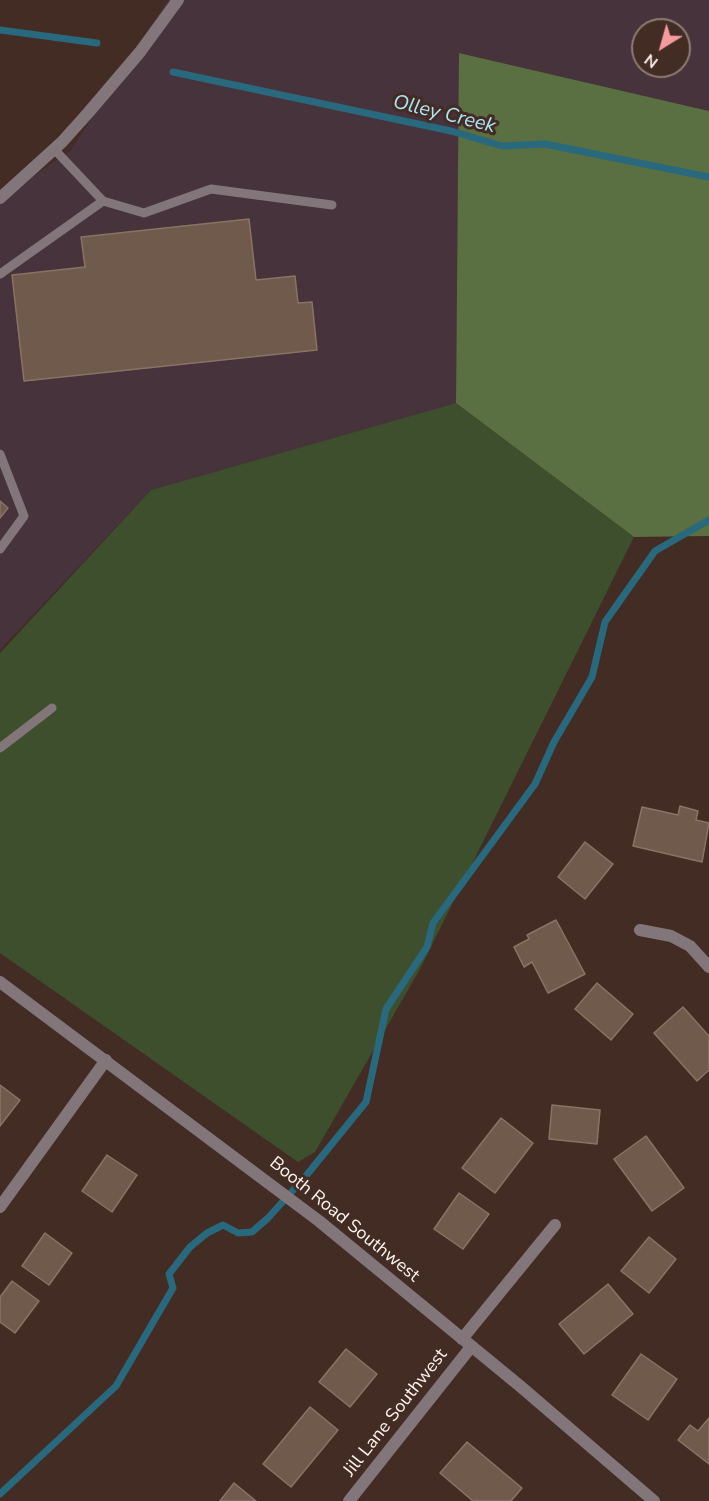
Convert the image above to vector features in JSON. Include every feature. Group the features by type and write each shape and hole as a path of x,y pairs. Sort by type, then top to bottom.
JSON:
{"street":[{"path":"0,198 54,149 140,52 178,0"},
{"path":"640,930 671,936 690,946 709,967"},
{"name":"Booth Road Southwest","path":"0,982 319,1221 654,1501"},
{"path":"0,1206 105,1060"},
{"name":"Jill Lane Southwest","path":"349,1501 555,1225"}],"lane":[{"path":"54,149 103,201 144,213 211,189 332,205"},
{"path":"0,274 103,201"},
{"path":"0,454 24,516 0,549"},
{"path":"0,748 52,708"}],"shaded area":[{"path":"168,0 709,0 709,111 460,53 456,403 151,490 0,650 0,198 70,151"}],"green space":[{"path":"459,53 709,111 709,536 634,537 456,403"},
{"path":"456,403 634,537 420,969 315,1152 298,1162 0,953 0,653 151,490"}],"building":[{"path":"249,219 256,280 295,276 298,303 312,302 317,350 24,381 12,275 85,267 81,237"},
{"path":"0,501 8,508 0,518"},
{"path":"680,806 698,811 696,820 709,823 702,862 633,846 642,807 678,815"},
{"path":"585,842 613,864 585,899 558,877"},
{"path":"556,920 585,974 548,993 532,962 524,967 514,947 529,939 527,935"},
{"path":"597,983 633,1014 611,1040 575,1009"},
{"path":"683,1007 709,1036 709,1070 697,1081 654,1033"},
{"path":"0,1085 20,1100 0,1126"},
{"path":"552,1105 600,1110 597,1144 549,1139"},
{"path":"501,1118 533,1143 495,1193 462,1168"},
{"path":"646,1136 684,1188 652,1211 614,1159"},
{"path":"107,1155 137,1175 112,1212 82,1191"},
{"path":"459,1193 489,1214 463,1249 434,1229"},
{"path":"45,1233 72,1253 49,1285 22,1266"},
{"path":"649,1237 676,1259 649,1293 621,1271"},
{"path":"12,1281 39,1301 15,1333 0,1322 0,1297"},
{"path":"608,1284 633,1314 584,1354 559,1324"},
{"path":"346,1349 377,1374 350,1407 319,1382"},
{"path":"641,1354 677,1379 648,1420 612,1395"},
{"path":"310,1407 338,1430 291,1487 263,1464"},
{"path":"709,1418 709,1464 678,1440 690,1425 698,1431"},
{"path":"467,1442 522,1488 511,1501 473,1501 440,1473"},
{"path":"234,1483 256,1501 220,1501"}],"waterway":[{"name":"Olley Creek","path":"0,30 97,43"},
{"name":"Olley Creek","path":"173,72 451,131 502,146 545,144 709,177"},
{"path":"0,1494 116,1386 173,1288 169,1274 190,1247 207,1233 223,1225 238,1233 252,1232 268,1218 305,1177 366,1102 386,1009 427,947 433,923 535,784 554,742 592,677 605,622 655,551 709,520"}]}
